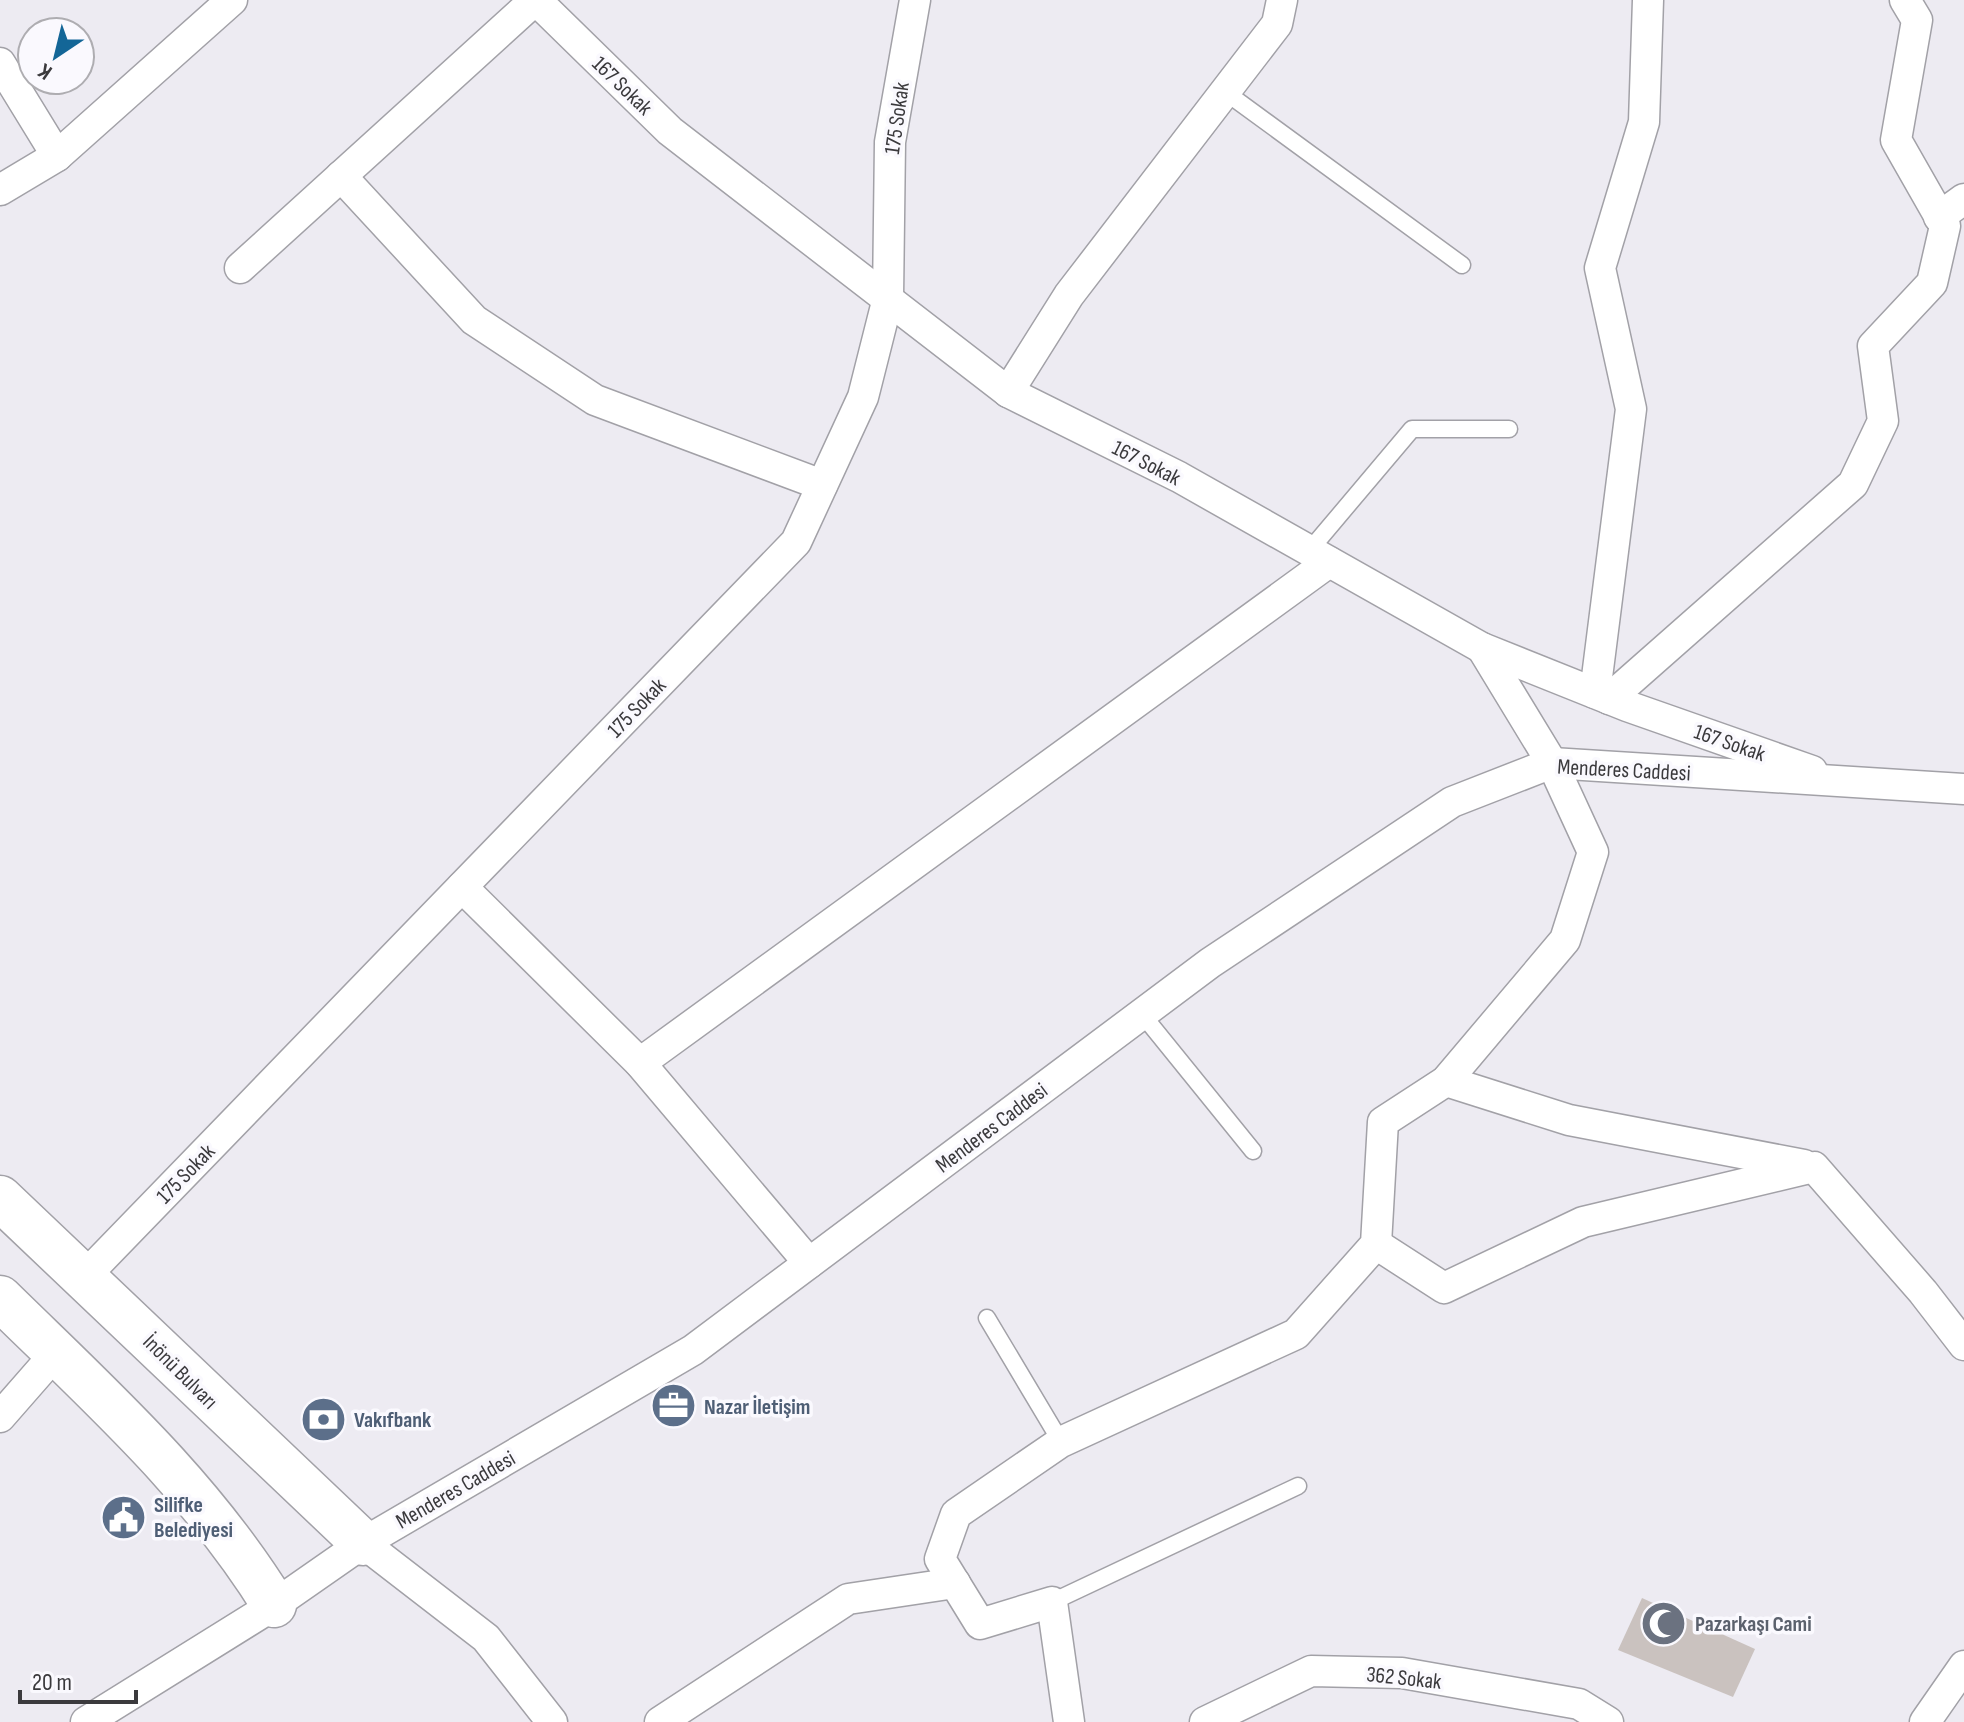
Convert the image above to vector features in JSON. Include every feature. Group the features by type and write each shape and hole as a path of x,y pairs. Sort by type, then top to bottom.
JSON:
{"main road":[{"name":"İnönü Bulvarı","path":"0,1198 85,1276 277,1465 363,1543"},
{"path":"0,1298 192,1490 240,1550 274,1605"}],"street":[{"path":"0,190 57,156 232,0"},
{"path":"240,268 536,0"},
{"name":"167 Sokak","path":"536,0 670,131 1008,392 1179,477 1482,648 1602,696 1845,782"},
{"name":"175 Sokak","path":"85,1276 796,542 863,397 888,298 890,142 915,0"},
{"path":"1008,392 1069,295 1277,24 1282,0"},
{"path":"1602,696 1631,409 1600,268 1644,122 1648,0"},
{"path":"1602,696 1853,484 1883,421 1873,346 1932,283 1945,226 1896,140 1917,20 1905,0"},
{"path":"0,63 57,156"},
{"path":"341,176 474,320 595,400 822,485"},
{"path":"1939,217 1964,199"},
{"path":"640,1063 1319,556"},
{"path":"1069,1722 1052,1602 980,1624 940,1559 956,1514 1061,1442 1296,1334 1376,1244 1383,1122 1446,1081 1565,940 1593,852 1552,763 1482,648"},
{"name":"Menderes Caddesi","path":"86,1722 274,1605 363,1543 693,1350 1210,963 1452,802 1552,763 1964,789"},
{"path":"462,887 640,1063 809,1263"},
{"path":"1446,1081 1569,1120 1814,1167 1923,1292 1964,1345"},
{"path":"1376,1244 1444,1288 1583,1222 1814,1167"},
{"path":"0,1417 56,1353"},
{"path":"363,1543 486,1638 552,1722"},
{"path":"660,1722 848,1599 955,1583"},
{"path":"1925,1722 1955,1698 1964,1666"},
{"name":"362 Sokak","path":"1205,1722 1311,1671 1402,1673 1579,1704 1608,1722"}],"lane":[{"path":"1224,91 1462,265"},
{"path":"1319,556 1412,429 1509,429"},
{"path":"1142,1014 1253,1151"},
{"path":"987,1318 1061,1442"},
{"path":"1052,1602 1298,1486"}],"building":[{"name":"Pazarkaşı Cami","path":"1642,1598 1755,1649 1733,1697 1618,1650"}],"place":[{"name":"Nazar İletişim","path":"673,1406"},
{"name":"Vakıfbank","path":"323,1419"},
{"name":"Silifke Belediyesi","path":"123,1517"},
{"name":"Pazarkaşı Cami","path":"1664,1623"}]}
